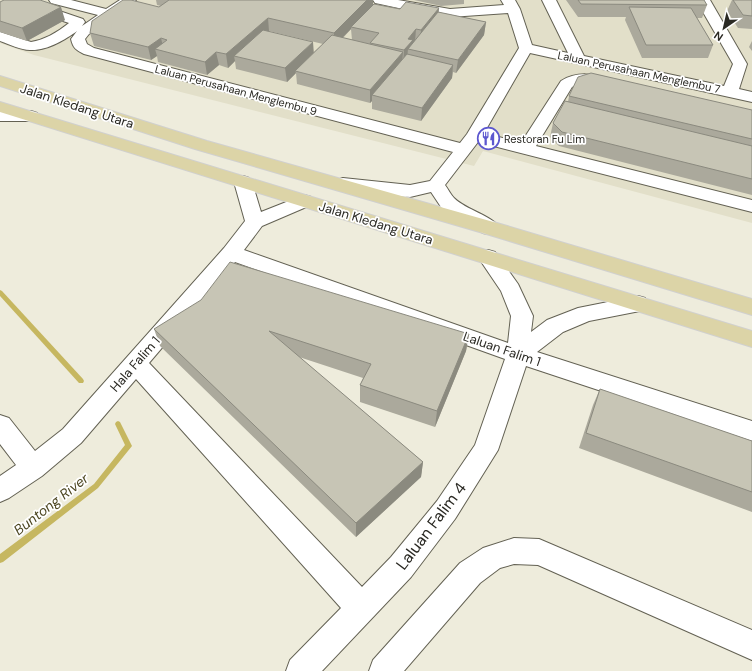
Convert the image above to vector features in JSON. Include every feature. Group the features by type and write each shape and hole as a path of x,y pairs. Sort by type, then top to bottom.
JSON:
{"main road":[{"name":"Jalan Kledang Utara","path":"0,81 201,145 490,228 752,307"},
{"path":"0,95 313,187 423,209"},
{"name":"Jalan Kledang Utara","path":"0,107 752,339"}],"street":[{"path":"56,0 108,14"},
{"path":"43,44 52,48 80,46 78,39 84,31 129,0"},
{"path":"328,182 410,191 436,185 469,143 526,48 510,5 450,13 426,10 380,0"},
{"path":"550,0 578,58"},
{"path":"703,0 740,64 730,92"},
{"path":"0,36 30,46 43,44 73,27 78,22 9,1"},
{"name":"Laluan Perusahaan Menglembu 9","path":"80,46 89,51 469,143 526,150 752,206"},
{"name":"Laluan Perusahaan Menglembu 7","path":"526,48 578,58 752,97"},
{"path":"526,150 566,84 572,80 582,78 594,79 624,86"},
{"path":"0,116 31,116"},
{"path":"244,182 255,222"},
{"path":"436,185 448,203 464,214 490,228"},
{"name":"Hala Falim 1","path":"0,490 33,468 72,436 231,253 255,222 304,201"},
{"name":"Laluan Falim 1","path":"231,253 518,355 752,431"},
{"name":"Laluan Falim 4","path":"302,671 401,566 446,510 486,450 518,355 522,316 511,288 488,257"},
{"path":"518,355 555,326 586,314 638,304"},
{"path":"136,364 361,608"},
{"path":"0,426 33,468"},
{"path":"384,671 470,573 493,557 514,552 539,552 752,645"}],"shaded area":[{"path":"0,0 752,0 752,223 483,151 474,166 34,55 0,43"}],"building":[{"path":"4,0 40,0 61,7 22,28 0,21 0,2"},
{"path":"123,0 131,0 159,7 169,0 367,0 334,33 268,18 226,54 216,52 205,62 155,49 167,40 161,38 148,47 90,33 92,21"},
{"path":"578,0 704,0 707,5 581,4"},
{"path":"733,0 752,0 752,16 743,15"},
{"path":"406,2 439,8 421,30 416,29 408,39 413,40 404,50 370,43 379,33 351,27 374,4 400,9"},
{"path":"629,7 691,8 713,45 646,45"},
{"path":"438,12 486,22 458,60 408,49"},
{"path":"263,30 313,42 285,68 234,56"},
{"path":"332,35 403,52 370,90 295,71"},
{"path":"407,54 453,65 422,108 372,95"},
{"path":"591,73 752,110 752,139 569,96 578,77"},
{"path":"565,101 752,146 752,179 562,132 553,123"},
{"path":"230,262 469,334 437,411 360,385 371,364 269,331 423,462 356,523 154,329 201,300"},
{"path":"600,389 752,441 752,492 586,433"}],"waterway":[{"name":"Buntong River","path":"0,292 81,381"},
{"name":"Buntong River","path":"0,559 96,486 129,446 118,424"}],"place":[{"name":"Restoran Fu Lim","path":"489,139"}]}
